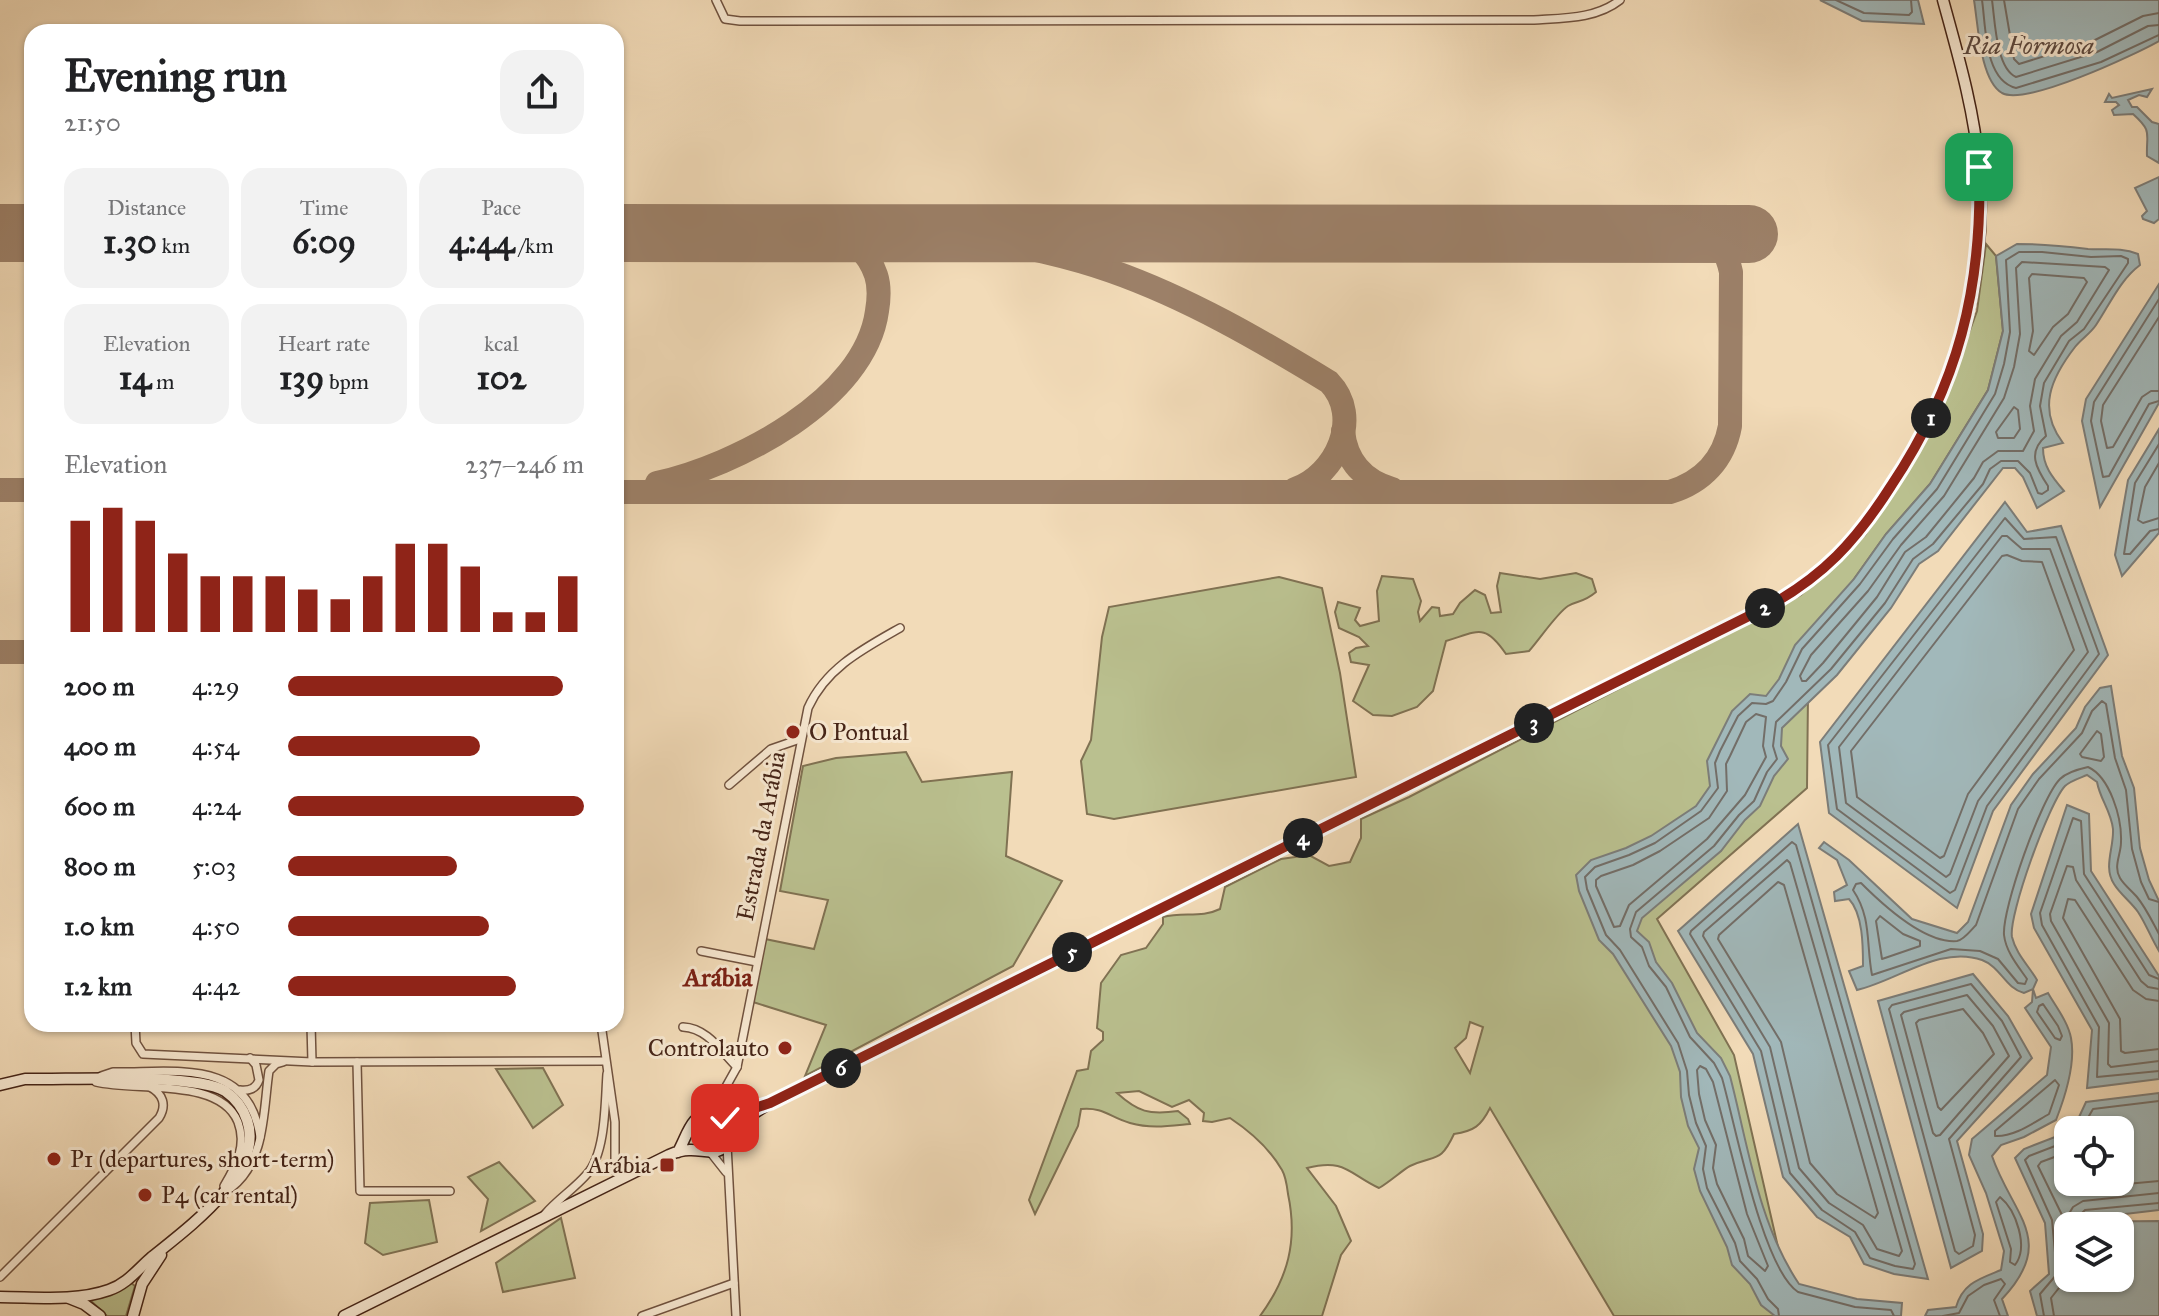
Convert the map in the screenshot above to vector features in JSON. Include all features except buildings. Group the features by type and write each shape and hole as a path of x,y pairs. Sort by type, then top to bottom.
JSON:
{"street":[{"path":"716,0 725,19 740,21 1159,23 1534,20 1592,14 1620,0"},
{"path":"702,1114 725,1120 770,1103 1765,608 1791,594 1829,565 1864,527 1925,433 1958,353 1972,299 1980,234 1979,167 1971,108 1943,0"},
{"name":"Estrada da Arábia","path":"723,1092 737,1067 800,739 814,695 837,668 900,628"},
{"path":"729,785 771,749 800,739"},
{"path":"701,951 757,962"},
{"path":"683,1027 704,1033 737,1067"},
{"path":"135,1032 136,1043 143,1054 312,1062 605,1061"},
{"path":"311,1032 312,1062"},
{"path":"602,1032 615,1122 615,1171 626,1176"},
{"path":"87,1079 113,1072 200,1073 216,1076 247,1091 258,1085 259,1072 250,1058"},
{"path":"214,1201 239,1182 258,1151 269,1071 276,1064 287,1061"},
{"path":"357,1062 360,1191 450,1191"},
{"path":"541,1218 586,1175 594,1163 603,1122 607,1074"},
{"path":"0,1085 25,1079 206,1085 224,1090 235,1100 249,1127 249,1149 235,1179 166,1247 119,1286 67,1298 0,1297"},
{"path":"87,1079 113,1086 150,1087 212,1096 231,1109 240,1127 241,1150 214,1201"},
{"path":"0,1277 159,1118 164,1109 163,1100 150,1087"},
{"path":"239,1089 254,1111 260,1137"},
{"path":"678,1152 693,1121 723,1092"},
{"path":"723,1092 736,1316"},
{"path":"690,1131 692,1141 727,1174"},
{"path":"344,1316 678,1152 691,1149 720,1151 727,1145"},
{"path":"133,1316 142,1284 166,1247"},
{"path":"642,1316 734,1283"},
{"path":"67,1298 84,1304 100,1316"}],"green space":[{"path":"1986,244 1996,256 2003,331 1988,390 1930,484 1886,534 1854,579 1808,695 1807,788 1657,919 1734,1055 1786,1282 1868,1316 1614,1316 1490,1108 1476,1127 1454,1134 1441,1154 1410,1166 1379,1188 1339,1166 1307,1168 1336,1206 1351,1241 1341,1255 1322,1316 1260,1316 1278,1288 1291,1243 1291,1211 1284,1176 1272,1155 1245,1129 1230,1118 1203,1121 1204,1113 1189,1100 1172,1107 1139,1091 1117,1093 1144,1111 1178,1111 1190,1124 1175,1126 1138,1125 1101,1111 1081,1109 1078,1126 1035,1214 1029,1200 1077,1071 1088,1069 1091,1051 1103,1040 1103,1032 1097,1028 1101,983 1121,955 1146,948 1163,924 1163,917 1220,909 1225,887 1281,859 1309,855 1329,866 1350,862 1361,838 1361,819 1801,595 1865,535 1935,425 1977,311","holes":["1470,1022 1483,1027 1470,1073 1455,1048 1466,1038"]},
{"path":"1500,573 1540,579 1576,573 1592,579 1596,592 1564,609 1529,651 1506,654 1492,637 1480,632 1446,641 1433,691 1417,707 1392,716 1373,715 1353,701 1369,665 1351,662 1349,653 1368,646 1359,637 1339,628 1335,612 1338,602 1360,608 1355,620 1360,626 1379,621 1377,591 1382,576 1413,579 1421,601 1418,612 1420,621 1432,607 1439,608 1440,616 1453,614 1475,590 1485,595 1491,613 1501,612 1497,586"},
{"path":"1279,577 1322,588 1340,673 1356,777 1114,819 1087,814 1081,761 1091,740 1102,637 1109,607"},
{"path":"906,752 922,782 1012,772 1006,856 1062,881 1013,966 805,1076 826,1025 753,1002 765,939 814,949 828,900 780,891 803,766 836,758"},
{"path":"543,1068 563,1105 533,1128 496,1069"},
{"path":"499,1162 535,1201 481,1231 488,1199 468,1177"},
{"path":"429,1200 437,1242 383,1255 365,1243 370,1203"},
{"path":"561,1218 575,1278 503,1292 496,1263"},
{"path":"131,1283 135,1286 126,1316 107,1316 90,1300"}],"water":[{"path":"1820,0 1918,0 1924,24 1862,21"},
{"name":"Ria Formosa","path":"1974,0 2159,0 2159,41 2056,86 2015,95 2002,93 1989,76 1985,64"},
{"path":"2152,89 2147,97 2139,95 2128,100 2132,107 2137,107 2152,122 2159,124 2159,163 2147,156 2147,133 2139,120 2133,114 2114,115 2112,110 2119,105 2105,102 2109,94 2112,98"},
{"path":"2159,177 2159,219 2154,223 2143,219 2147,211 2135,188"},
{"path":"2017,244 2119,250 2138,254 2140,265 2121,285 2094,328 2075,347 2059,370 2050,394 2051,418 2063,443 2043,448 2043,454 2049,471 2064,491 2037,508 2023,477 2015,468 2003,468 1938,551 1919,564 1891,608 1837,675 1782,728 1781,746 1788,759 1774,776 1760,806 1721,851 1642,918 1637,931 1649,942 1656,962 1672,983 1697,1033 1721,1058 1730,1076 1764,1210 1773,1235 1799,1284 1857,1299 1902,1303 1901,1316 1775,1316 1761,1305 1750,1284 1732,1265 1727,1247 1700,1191 1694,1169 1699,1148 1688,1126 1681,1097 1680,1072 1671,1046 1613,954 1599,940 1579,891 1576,875 1591,860 1651,836 1696,806 1710,786 1707,761 1732,711 1750,694 1766,696 1779,679 1795,645 1854,579 1886,534 1930,484 1988,390 2003,331 1996,256"},
{"path":"2159,284 2159,403 2100,507 2082,421 2086,399"},
{"path":"2159,429 2159,533 2122,576 2115,555 2128,480"},
{"path":"2005,502 2027,532 2061,526 2108,655 1993,811 1957,908 1829,813 1820,742"},
{"path":"2111,686 2122,756 2134,788 2140,848 2159,901 2159,951 2138,912 2111,878 2112,823 2097,782 2087,775 2067,784 2058,797 2040,836 2016,907 2012,937 2037,980 2033,989 2024,993 2012,987 1994,967 1982,960 1950,957 1857,990 1849,971 1863,966 1860,922 1849,899 1835,901 1834,892 1847,885 1837,860 1819,848 1824,842 1849,860 1912,919 1957,933 1968,922 2011,805 2033,774 2076,728 2085,707 2100,688"},
{"path":"2067,805 2089,814 2091,871 2159,976 2159,1079 2087,1088 2092,1030 2034,928 2031,914"},
{"path":"1798,824 1928,1279 1894,1274 1864,1264 1850,1237 1817,1217 1783,1177 1753,1054 1678,931"},
{"path":"1973,974 2008,1016 2032,1058 1957,1141 1983,1234 1982,1251 1951,1268 1878,1001"},
{"path":"2033,989 2036,998 2048,993 2067,1026 2072,1059 2066,1091 2054,1121 2001,1145 1992,1156 2026,1228 2029,1243 2027,1260 2002,1299 2008,1316 1925,1316 1928,1310 1956,1307 1968,1287 2001,1270 2004,1251 1986,1193 1969,1155 1972,1139 2047,1075 2051,1047 2025,1008 2032,1002"},
{"path":"2159,1093 2159,1210 2134,1213 2054,1212 2054,1292 2134,1292 2134,1221 2159,1221 2159,1316 2037,1316 2030,1291 2049,1274 2045,1223 2015,1158 2024,1149 2054,1137 2054,1196 2134,1196 2134,1116 2080,1116 2086,1102"}],"taxiway":[{"path":"657,483 723,461 758,445 823,400 849,373 867,343 877,311 878,284 873,267 864,253 852,243 828,233"},
{"path":"624,492 1670,492 1682,488 1710,468 1723,449 1730,426 1731,272 1721,247 1698,234"},
{"path":"962,235 1038,250 1140,282 1223,321 1329,382 1339,396 1344,412 1340,443 1322,471 1310,482 1295,489"},
{"path":"1343,431 1348,452 1358,468 1373,481 1392,489"},
{"path":"0,490 24,490"},
{"path":"0,652 24,652"}],"runway":[{"path":"0,233 24,233"},
{"path":"624,233 1749,234"}],"place":[{"name":"O Pontual","path":"793,732"},
{"name":"Controlauto","path":"785,1048"},
{"name":"P1 (departures, short-term)","path":"54,1159"},
{"name":"Arábia","path":"667,1165"},
{"name":"P4 (car rental)","path":"145,1195"}],"district":[{"name":"Arábia","path":"718,977"}],"route":[{"path":"725,1118 770,1103 1765,608 1810,581 1846,549 1864,527 1925,433 1949,377 1972,299 1980,234 1979,167"}]}
